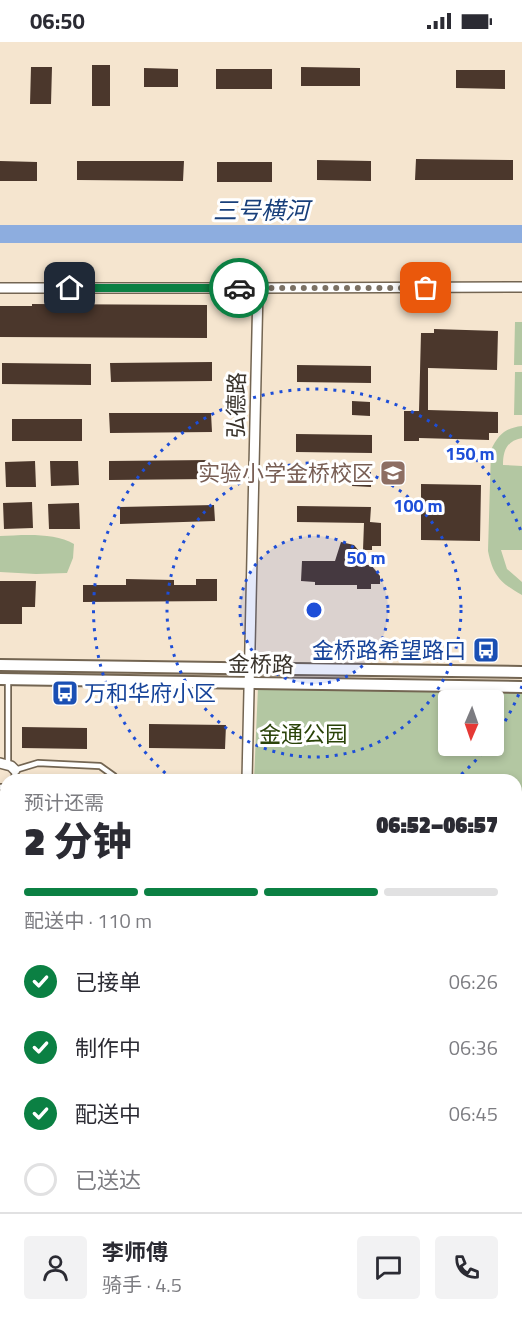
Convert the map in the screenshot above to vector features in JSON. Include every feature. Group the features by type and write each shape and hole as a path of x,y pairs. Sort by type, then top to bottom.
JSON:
{"street":[{"path":"0,288 522,287"},
{"name":"弘德路","path":"247,774 258,288"},
{"name":"金桥路","path":"0,665 522,672"},
{"name":"金桥路","path":"4,679 522,687"}],"lane":[{"path":"4,679 9,770 38,763 100,766 111,774"}],"green space":[{"path":"515,322 522,322 522,365 514,365"},
{"path":"515,372 522,372 522,415 514,415"},
{"path":"522,426 522,438 509,444 503,465 522,466 522,550 501,550 507,569 522,582 522,595 499,578 492,566 488,551 491,450 503,433 511,428"},
{"path":"0,536 48,536 74,544 73,558 67,573 0,572"},
{"name":"金通公园","path":"258,687 522,690 522,774 254,774"}],"building":[{"path":"92,65 110,65 110,106 92,106"},
{"path":"31,67 52,67 51,104 30,104"},
{"path":"301,67 360,68 360,86 301,86"},
{"path":"144,68 178,69 178,87 144,87"},
{"path":"216,69 272,69 272,89 216,89"},
{"path":"456,70 505,70 505,89 456,88"},
{"path":"416,159 513,160 513,180 415,180"},
{"path":"317,160 371,161 371,181 317,180"},
{"path":"0,161 37,162 37,181 0,181"},
{"path":"77,161 184,161 183,181 77,180"},
{"path":"217,162 272,162 272,182 217,182"},
{"path":"32,304 207,305 207,338 0,337 0,306 32,306"},
{"path":"434,329 498,331 497,370 428,368 428,410 498,412 498,433 489,433 489,440 419,438 419,441 404,441 404,411 419,411 421,333 434,333"},
{"path":"212,362 212,381 111,382 110,363"},
{"path":"2,363 91,364 91,385 2,384"},
{"path":"297,365 371,366 371,383 297,382"},
{"path":"352,401 370,402 370,416 352,415"},
{"path":"109,413 211,413 212,432 110,433"},
{"path":"12,419 82,419 82,441 12,441"},
{"path":"296,434 372,435 372,453 296,452"},
{"path":"211,460 211,479 109,480 109,461"},
{"path":"35,461 36,487 6,487 5,462"},
{"path":"50,461 78,461 79,485 51,486"},
{"path":"352,472 371,472 371,487 352,486"},
{"path":"421,484 481,485 480,541 421,540"},
{"path":"32,502 33,528 4,529 3,503"},
{"path":"79,503 80,529 49,529 48,504"},
{"path":"214,505 215,521 120,524 120,507"},
{"path":"297,506 371,507 370,522 381,523 381,546 372,546 372,550 363,550 364,523 297,522"},
{"path":"341,542 354,545 359,551 359,565 371,565 380,576 380,584 371,584 371,589 357,589 357,585 315,585 315,582 301,581 302,561 335,561"},
{"path":"126,579 174,580 174,585 196,585 196,579 217,579 217,601 83,602 83,585 126,585"},
{"path":"0,581 36,581 35,607 22,607 22,624 0,624"},
{"path":"149,724 226,725 225,749 149,748"},
{"path":"22,727 87,728 87,749 22,748"}],"waterway":[{"name":"三号横河","path":"0,234 522,234"}],"way so far":[{"path":"239,288 426,288"}],"place":[{"name":"实验小学金桥校区","path":"393,473"},
{"name":"金桥路希望路口","path":"486,650"},
{"name":"万和华府小区","path":"65,693"}],"route":[{"path":"70,288 239,288"}]}
